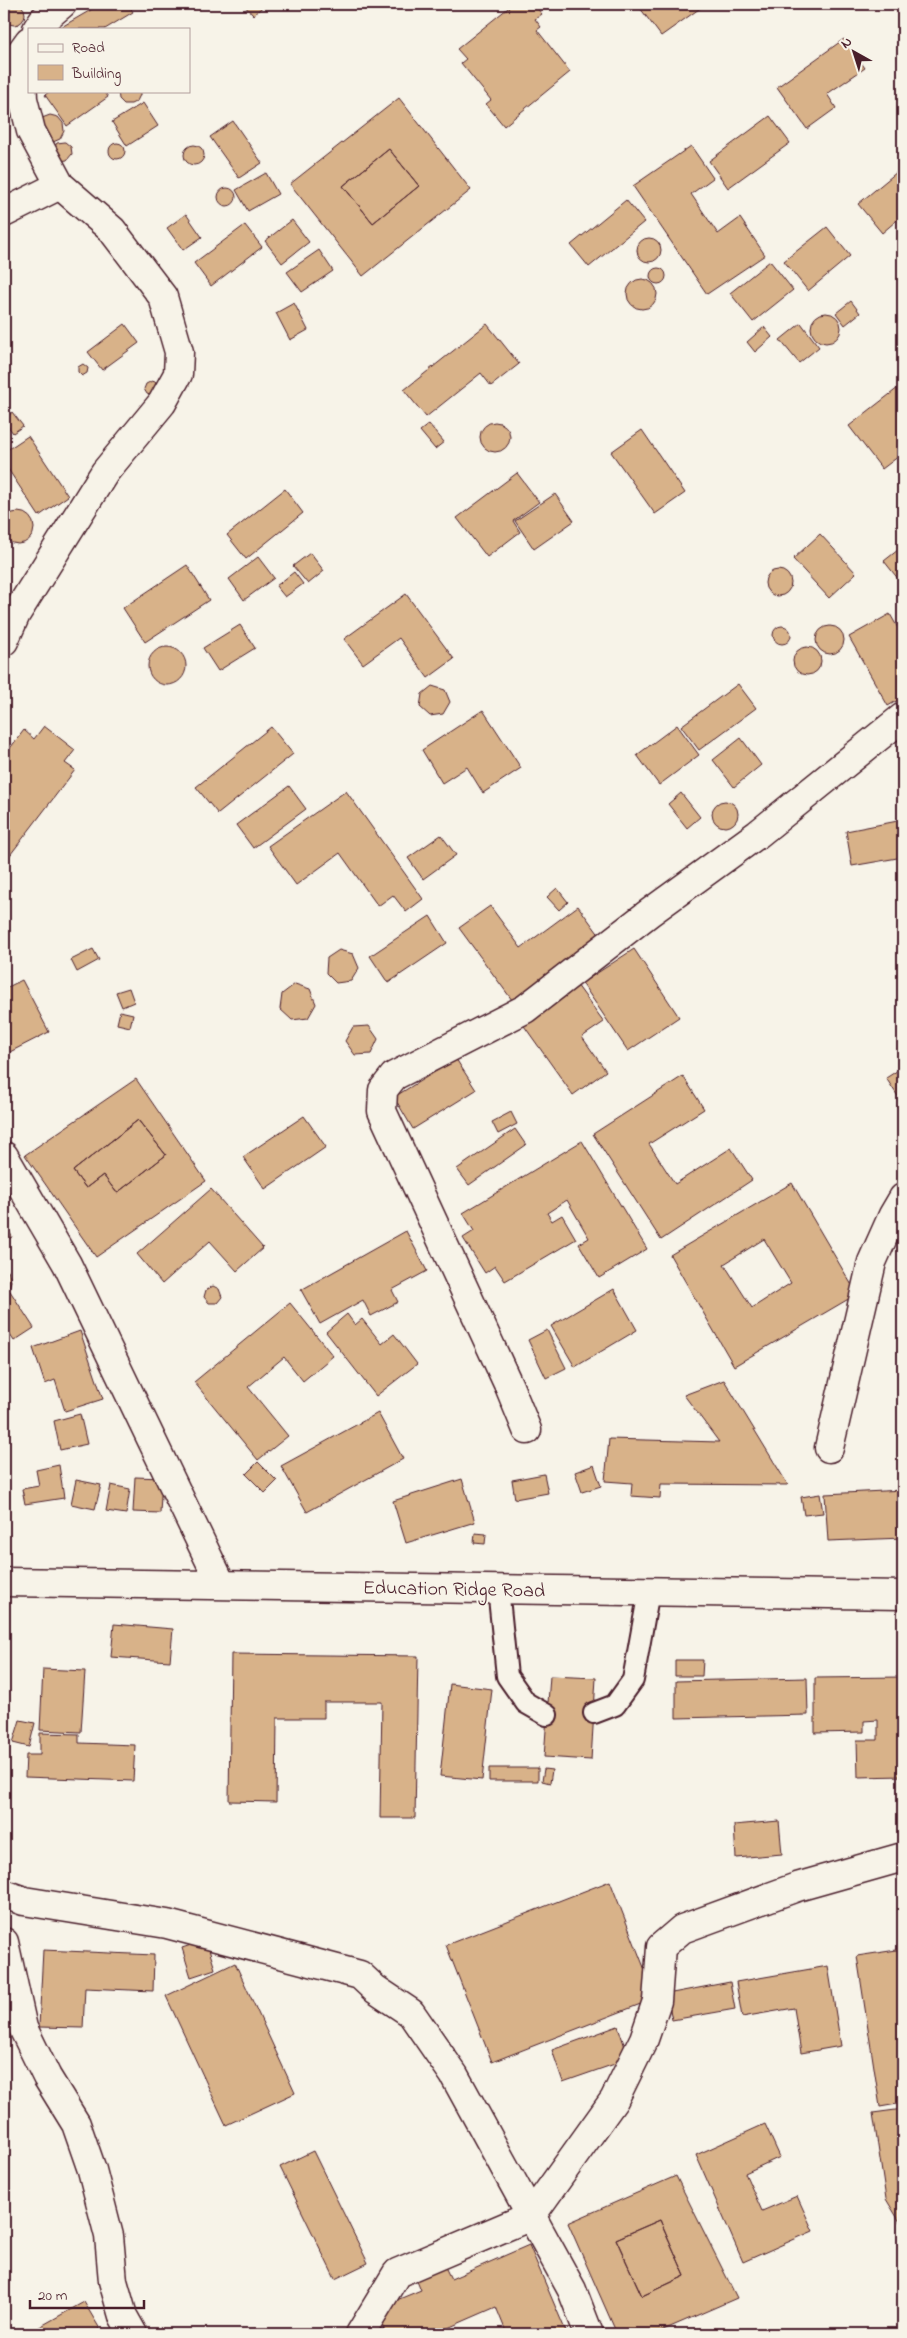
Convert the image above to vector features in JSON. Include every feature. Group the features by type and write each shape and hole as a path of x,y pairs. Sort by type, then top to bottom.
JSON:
{"street":[{"path":"38,28 43,20 62,4"},
{"path":"4,641 16,614 105,472 162,403 178,374 179,352 163,298 112,230 60,185 31,131 23,99 21,52 28,42"},
{"path":"4,213 60,185"},
{"path":"527,1430 509,1386 382,1111 383,1090 394,1076 525,1009 649,913 758,834 903,718"},
{"path":"4,1156 67,1264 221,1584"},
{"path":"829,1448 872,1262 893,1215 903,1198"},
{"name":"Education Ridge Road","path":"4,1582 903,1595"},
{"path":"360,2334 397,2274 531,2216 614,2100 644,2039 657,2002 661,1947 682,1930 797,1887 903,1857"},
{"path":"4,1894 24,1901 167,1924 360,1974 375,1989 411,2013 464,2091 572,2290 589,2334"},
{"path":"4,1942 23,2028 47,2076 76,2124 92,2170 109,2236 113,2281 123,2316 133,2334"}],"lane":[{"path":"498,1588 507,1676 526,1704 547,1715"},
{"path":"594,1714 615,1705 633,1680 649,1591"}],"building":[{"path":"14,3 22,6 25,14 22,22 14,25 6,22 3,14 6,6"},
{"path":"101,4 128,4 133,12 107,28 60,28"},
{"path":"243,4 266,4 253,15"},
{"path":"513,4 533,4 542,14 535,19 541,27 537,30 570,72 504,126 486,104 491,100 461,63 466,59 457,49"},
{"path":"645,4 706,4 661,36 640,8"},
{"path":"844,39 865,68 827,94 836,108 807,129 777,87"},
{"path":"49,92 105,92 108,97 67,126 45,95"},
{"path":"118,92 140,92 137,101 131,104 124,104 119,99"},
{"path":"399,98 471,190 363,276 290,184","holes":["389,149 419,186 373,223 343,186"]},
{"path":"143,103 158,126 127,146 112,122"},
{"path":"50,115 58,117 63,123 64,131 60,139 53,142 38,126 42,118"},
{"path":"770,116 790,143 728,188 709,161"},
{"path":"233,121 262,163 239,178 210,137"},
{"path":"65,142 71,147 72,154 67,160 60,161 53,149 57,143"},
{"path":"114,143 120,143 125,148 123,157 114,159 109,154 109,148"},
{"path":"194,145 201,148 204,155 201,162 194,165 187,162 184,155 187,148"},
{"path":"691,146 713,178 691,194 718,234 740,218 765,255 707,294 633,186"},
{"path":"389,149 419,186 373,223 343,186"},
{"path":"903,167 903,215 882,233 858,204"},
{"path":"266,173 278,194 248,211 236,190"},
{"path":"223,188 231,188 236,193 234,204 223,206 218,201 218,193"},
{"path":"626,200 644,222 589,267 571,245"},
{"path":"186,214 202,237 183,250 167,228"},
{"path":"292,220 309,242 282,263 265,241"},
{"path":"245,225 262,247 211,286 194,263"},
{"path":"827,227 850,256 808,291 784,261"},
{"path":"649,238 657,242 661,250 657,258 649,262 641,258 637,250 641,242"},
{"path":"319,250 333,271 302,292 287,272"},
{"path":"770,261 793,290 753,322 730,293"},
{"path":"658,268 664,270 666,276 664,282 658,284 652,282 650,276 652,270"},
{"path":"642,279 648,280 656,288 656,300 648,308 642,309 636,308 628,300 627,294 628,288 636,280"},
{"path":"851,301 860,313 845,325 836,313"},
{"path":"294,303 308,330 290,340 276,313"},
{"path":"826,313 832,314 840,322 840,334 832,342 826,343 820,342 812,334 811,328 812,322 820,314"},
{"path":"801,323 819,347 799,363 780,340"},
{"path":"125,324 139,343 102,370 88,352"},
{"path":"487,324 519,364 491,386 481,373 426,417 404,390"},
{"path":"764,327 772,337 755,352 747,342"},
{"path":"83,364 88,368 87,373 82,376 78,372 78,367"},
{"path":"152,381 158,383 153,396 147,394 144,389 146,384"},
{"path":"903,384 903,453 882,469 849,426"},
{"path":"12,412 23,426 13,433 4,421"},
{"path":"495,422 506,426 510,437 506,448 495,452 484,448 480,437 484,426"},
{"path":"429,424 444,442 435,449 420,431"},
{"path":"642,430 685,493 655,514 611,452"},
{"path":"28,436 68,496 39,516 4,463 4,452"},
{"path":"517,473 539,502 513,521 520,532 487,557 457,518"},
{"path":"285,489 303,513 246,559 227,535"},
{"path":"555,494 574,521 534,549 515,521"},
{"path":"18,512 24,513 29,517 33,522 33,534 29,539 24,543 18,544 12,543 7,539 3,534 2,528 3,522 7,517 12,513"},
{"path":"820,534 856,573 829,598 793,559"},
{"path":"903,546 903,585 884,561"},
{"path":"310,553 324,571 308,584 293,566"},
{"path":"258,557 274,578 244,600 229,579"},
{"path":"187,565 209,600 145,642 123,608"},
{"path":"778,570 787,574 791,583 787,592 778,596 769,592 765,583 769,574"},
{"path":"294,572 303,584 285,597 276,586"},
{"path":"406,594 454,659 428,678 399,638 363,664 344,639"},
{"path":"890,614 903,637 903,697 888,706 849,637"},
{"path":"240,625 255,648 218,671 203,648"},
{"path":"782,626 788,629 791,635 788,641 782,644 776,641 773,635 776,629"},
{"path":"830,626 840,630 844,640 840,650 830,654 820,650 816,640 820,630"},
{"path":"167,647 181,652 186,666 181,680 167,685 153,680 148,666 153,652"},
{"path":"807,647 817,651 821,661 817,671 807,675 797,671 793,661 797,651"},
{"path":"738,684 756,708 699,750 681,726"},
{"path":"432,686 445,690 450,702 443,714 430,716 420,707 422,694"},
{"path":"483,710 521,768 483,793 467,767 442,783 422,750"},
{"path":"677,725 699,755 659,785 637,755"},
{"path":"44,726 75,750 65,763 75,770 4,863 4,756 24,730 34,739"},
{"path":"271,727 293,754 218,814 196,787"},
{"path":"741,738 761,765 734,787 713,760"},
{"path":"289,786 306,809 253,848 236,825"},
{"path":"346,791 423,899 406,912 393,895 378,906 340,853 296,885 268,846"},
{"path":"681,793 700,817 687,828 668,804"},
{"path":"725,801 734,805 738,814 734,823 725,827 716,823 712,814 716,805"},
{"path":"903,820 903,857 852,866 846,831"},
{"path":"441,835 456,855 423,879 408,858"},
{"path":"557,888 568,902 559,910 547,897"},
{"path":"490,906 521,948 578,906 603,940 515,1004 459,928"},
{"path":"430,916 447,943 388,983 370,956"},
{"path":"93,949 99,960 77,972 71,960"},
{"path":"634,949 679,1017 628,1051 582,983"},
{"path":"339,950 353,954 359,968 351,981 336,983 326,973 327,958"},
{"path":"22,980 49,1032 4,1055 4,989"},
{"path":"295,984 310,989 316,1004 308,1018 292,1020 280,1009 282,994"},
{"path":"577,985 604,1022 582,1037 606,1071 573,1095 522,1023"},
{"path":"129,988 134,1002 122,1007 116,992"},
{"path":"120,1011 133,1014 130,1027 117,1024"},
{"path":"369,1026 378,1039 371,1054 355,1055 345,1041 353,1027"},
{"path":"456,1059 476,1090 413,1129 394,1097"},
{"path":"903,1067 903,1100 901,1101 886,1078"},
{"path":"683,1076 704,1109 649,1144 675,1184 731,1148 752,1180 661,1240 593,1134"},
{"path":"136,1079 206,1181 96,1257 25,1155","holes":["138,1120 166,1155 117,1193 103,1175 86,1188 73,1171"]},
{"path":"511,1112 517,1124 498,1134 492,1122"},
{"path":"304,1116 326,1147 265,1189 243,1157"},
{"path":"138,1120 166,1155 117,1193 103,1175 86,1188 73,1171"},
{"path":"515,1129 526,1145 469,1185 457,1169"},
{"path":"582,1141 647,1249 599,1278 579,1244 589,1238 567,1200 547,1213 552,1221 562,1215 576,1239 505,1281 495,1266 485,1273 463,1238 474,1231 463,1213"},
{"path":"792,1183 857,1294 734,1366 670,1255","holes":["764,1239 791,1283 752,1308 724,1264"]},
{"path":"211,1189 263,1248 237,1271 210,1241 162,1284 137,1254"},
{"path":"4,1219 12,1237 4,1241"},
{"path":"406,1231 427,1271 392,1290 398,1302 371,1316 363,1300 320,1324 301,1290"},
{"path":"4,1267 8,1271 11,1281 8,1291 4,1293"},
{"path":"213,1286 219,1289 222,1297 217,1303 209,1303 204,1297 206,1290"},
{"path":"614,1289 637,1330 575,1367 551,1326"},
{"path":"10,1291 34,1328 14,1341 4,1326 4,1295"},
{"path":"290,1303 333,1356 303,1381 284,1357 248,1387 288,1436 258,1460 194,1382"},
{"path":"347,1314 355,1325 362,1319 382,1344 394,1334 417,1364 376,1396 326,1332"},
{"path":"547,1330 566,1368 546,1378 528,1340"},
{"path":"80,1331 103,1399 65,1411 55,1380 45,1384 33,1348"},
{"path":"724,1380 788,1485 661,1484 660,1498 631,1496 632,1483 605,1481 609,1439 719,1442 684,1395"},
{"path":"378,1413 403,1459 307,1512 281,1466"},
{"path":"80,1414 87,1444 60,1450 54,1421"},
{"path":"258,1462 277,1481 265,1493 246,1474"},
{"path":"59,1465 64,1498 25,1504 22,1489 39,1486 36,1470"},
{"path":"594,1465 601,1486 582,1492 575,1472"},
{"path":"544,1474 548,1493 515,1499 512,1480"},
{"path":"135,1477 162,1478 160,1513 133,1512"},
{"path":"462,1479 475,1522 406,1543 393,1501"},
{"path":"76,1480 101,1485 95,1509 71,1504"},
{"path":"111,1485 130,1489 126,1514 106,1511"},
{"path":"903,1490 903,1538 828,1541 825,1494"},
{"path":"820,1494 823,1513 804,1515 801,1497"},
{"path":"475,1533 486,1534 485,1544 474,1543"},
{"path":"114,1624 173,1629 170,1661 111,1657"},
{"path":"231,1654 418,1656 415,1818 380,1818 382,1702 324,1702 324,1718 277,1718 276,1802 229,1801"},
{"path":"675,1660 703,1660 702,1676 675,1676"},
{"path":"43,1669 85,1671 81,1732 40,1730"},
{"path":"550,1676 596,1678 591,1760 544,1757"},
{"path":"903,1677 903,1776 858,1777 857,1740 878,1740 878,1720 864,1721 864,1732 815,1733 815,1678"},
{"path":"807,1678 808,1715 676,1718 676,1681"},
{"path":"450,1684 492,1689 482,1780 440,1776"},
{"path":"20,1720 35,1723 29,1747 13,1743"},
{"path":"40,1733 79,1734 79,1743 135,1745 133,1781 25,1777 26,1755 40,1755"},
{"path":"489,1768 538,1768 538,1781 489,1781"},
{"path":"544,1769 552,1770 550,1783 542,1781"},
{"path":"779,1821 782,1854 736,1858 734,1825"},
{"path":"610,1881 656,1998 492,2062 446,1945"},
{"path":"206,1940 215,1969 191,1977 182,1948"},
{"path":"903,1949 903,2103 880,2107 857,1956"},
{"path":"43,1950 154,1955 153,1991 85,1988 83,2028 39,2027"},
{"path":"235,1963 295,2093 226,2125 166,1996"},
{"path":"828,1966 841,2046 801,2053 794,2008 742,2017 736,1982"},
{"path":"730,1982 735,2009 672,2020 667,1994"},
{"path":"618,2026 629,2059 563,2082 552,2050"},
{"path":"903,2109 903,2227 886,2199 873,2113"},
{"path":"765,2124 780,2157 745,2173 762,2211 797,2196 813,2231 743,2262 696,2155"},
{"path":"313,2151 368,2263 335,2279 280,2167"},
{"path":"676,2176 737,2298 654,2334 617,2334 568,2223","holes":["660,2220 685,2276 642,2296 616,2239"]},
{"path":"660,2220 685,2276 642,2296 616,2239"},
{"path":"529,2245 567,2334 507,2334 496,2307 434,2334 386,2334 375,2309 421,2290 417,2280 445,2267 451,2279"},
{"path":"84,2302 100,2329 91,2334 27,2334"}]}
